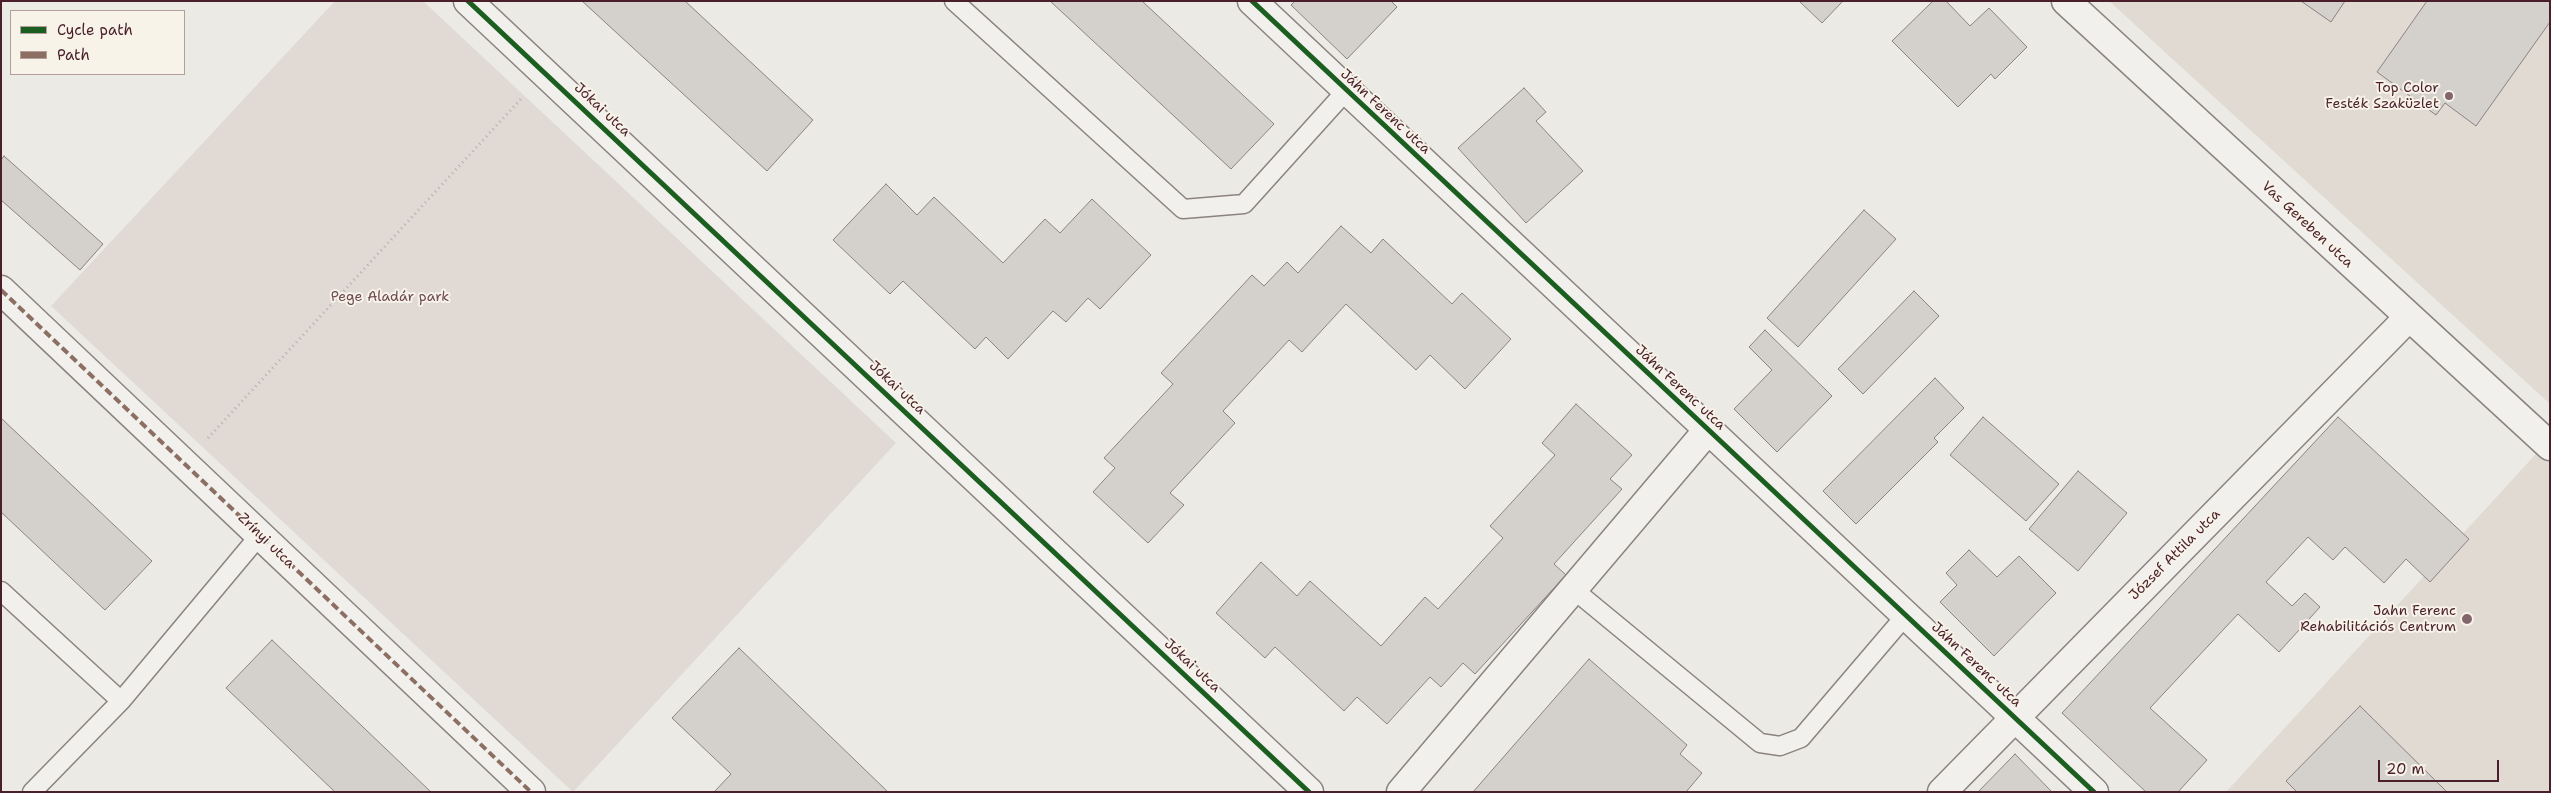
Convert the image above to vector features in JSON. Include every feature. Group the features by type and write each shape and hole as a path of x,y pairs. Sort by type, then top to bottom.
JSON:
{"street":[{"name":"Jókai utca","path":"468,1 1309,792"},
{"name":"Jáhn Ferenc utca","path":"1252,1 2094,792"},
{"name":"Vas Gereben utca","path":"2066,1 2408,318 2550,446"},
{"name":"Zrínyi utca","path":"1,290 185,462 259,536 531,792"},
{"name":"József Attila utca","path":"1942,792 2408,318"},
{"path":"1401,792 1708,430"}],"lane":[{"path":"954,1 1183,209 1244,204 1346,91"},
{"path":"32,792 121,701 259,536"},
{"path":"1573,589 1760,744 1780,746 1801,738 1906,615"},
{"path":"1,591 121,701"}],"path":[{"path":"185,462 546,73"}],"shaded area":[{"path":"2109,1 2550,1 2550,404"},
{"name":"Jahn Ferenc Rehabilitációs Centrum","path":"2546,443 2550,446 2550,792 2226,792"}],"green space":[{"name":"Pege Aladár park","path":"335,1 423,1 896,443 573,792 51,306"}],"building":[{"path":"582,1 685,1 813,120 767,171"},
{"path":"1050,1 1142,1 1274,124 1231,169"},
{"path":"1295,1 1391,1 1397,7 1347,59 1291,5"},
{"path":"1799,1 1843,1 1822,23"},
{"path":"1933,1 1946,1 1970,26 1989,8 2027,47 1995,79 1991,74 1958,107 1892,41"},
{"path":"2301,1 2345,1 2331,22"},
{"path":"2427,1 2550,1 2550,22 2476,126 2445,103 2436,115 2377,72"},
{"path":"1524,88 1546,112 1536,121 1583,171 1526,223 1458,148"},
{"path":"4,156 103,244 80,270 1,200 1,160"},
{"path":"886,184 917,215 934,197 1003,263 1045,219 1060,233 1092,199 1151,255 1100,309 1088,298 1066,322 1053,311 1008,359 986,337 975,349 903,281 890,294 833,240"},
{"path":"1864,210 1896,239 1798,347 1767,318"},
{"path":"1341,226 1371,253 1383,239 1452,304 1462,293 1511,339 1465,389 1430,355 1416,370 1346,304 1302,352 1289,340 1223,411 1235,423 1170,493 1184,505 1148,543 1093,492 1115,468 1104,458 1173,384 1161,373 1252,275 1264,286 1287,262 1298,273"},
{"path":"1914,291 1939,316 1863,394 1838,369"},
{"path":"1765,330 1832,396 1777,452 1734,409 1772,370 1749,347"},
{"path":"1935,378 1964,408 1934,438 1938,442 1856,524 1823,491"},
{"path":"1576,404 1632,455 1610,479 1622,489 1554,564 1566,575 1475,674 1463,663 1441,687 1430,677 1387,724 1357,697 1344,711 1275,647 1265,658 1216,613 1261,562 1297,596 1310,581 1381,646 1425,597 1438,609 1503,538 1490,526 1555,455 1542,443"},
{"path":"1983,417 2059,484 2026,521 1950,455"},
{"path":"2338,417 2469,539 2430,582 2406,559 2384,583 2345,547 2333,560 2308,537 2266,582 2292,606 2305,593 2320,607 2279,652 2238,614 2150,708 2207,760 2178,792 2146,792 2062,713"},
{"path":"1,418 152,561 105,610 1,512"},
{"path":"2078,471 2127,513 2078,571 2029,529"},
{"path":"1969,550 1997,577 2019,556 2056,593 1994,656 1940,602 1957,585 1946,573"},
{"path":"272,640 431,792 335,792 226,688"},
{"path":"739,648 888,792 714,792 731,774 672,718"},
{"path":"1589,659 1687,745 1680,754 1702,773 1686,792 1473,792"},
{"path":"2360,706 2447,792 2297,792 2286,781"},
{"path":"2015,754 2052,792 1978,792"}],"marked path":[{"path":"1,290 531,792"}],"cycle path":[{"path":"468,1 1309,792"},
{"path":"1252,1 2094,792"}],"place":[{"name":"Top Color Festék Szaküzlet","path":"2449,96"},
{"name":"Jahn Ferenc Rehabilitációs Centrum","path":"2467,619"}]}
